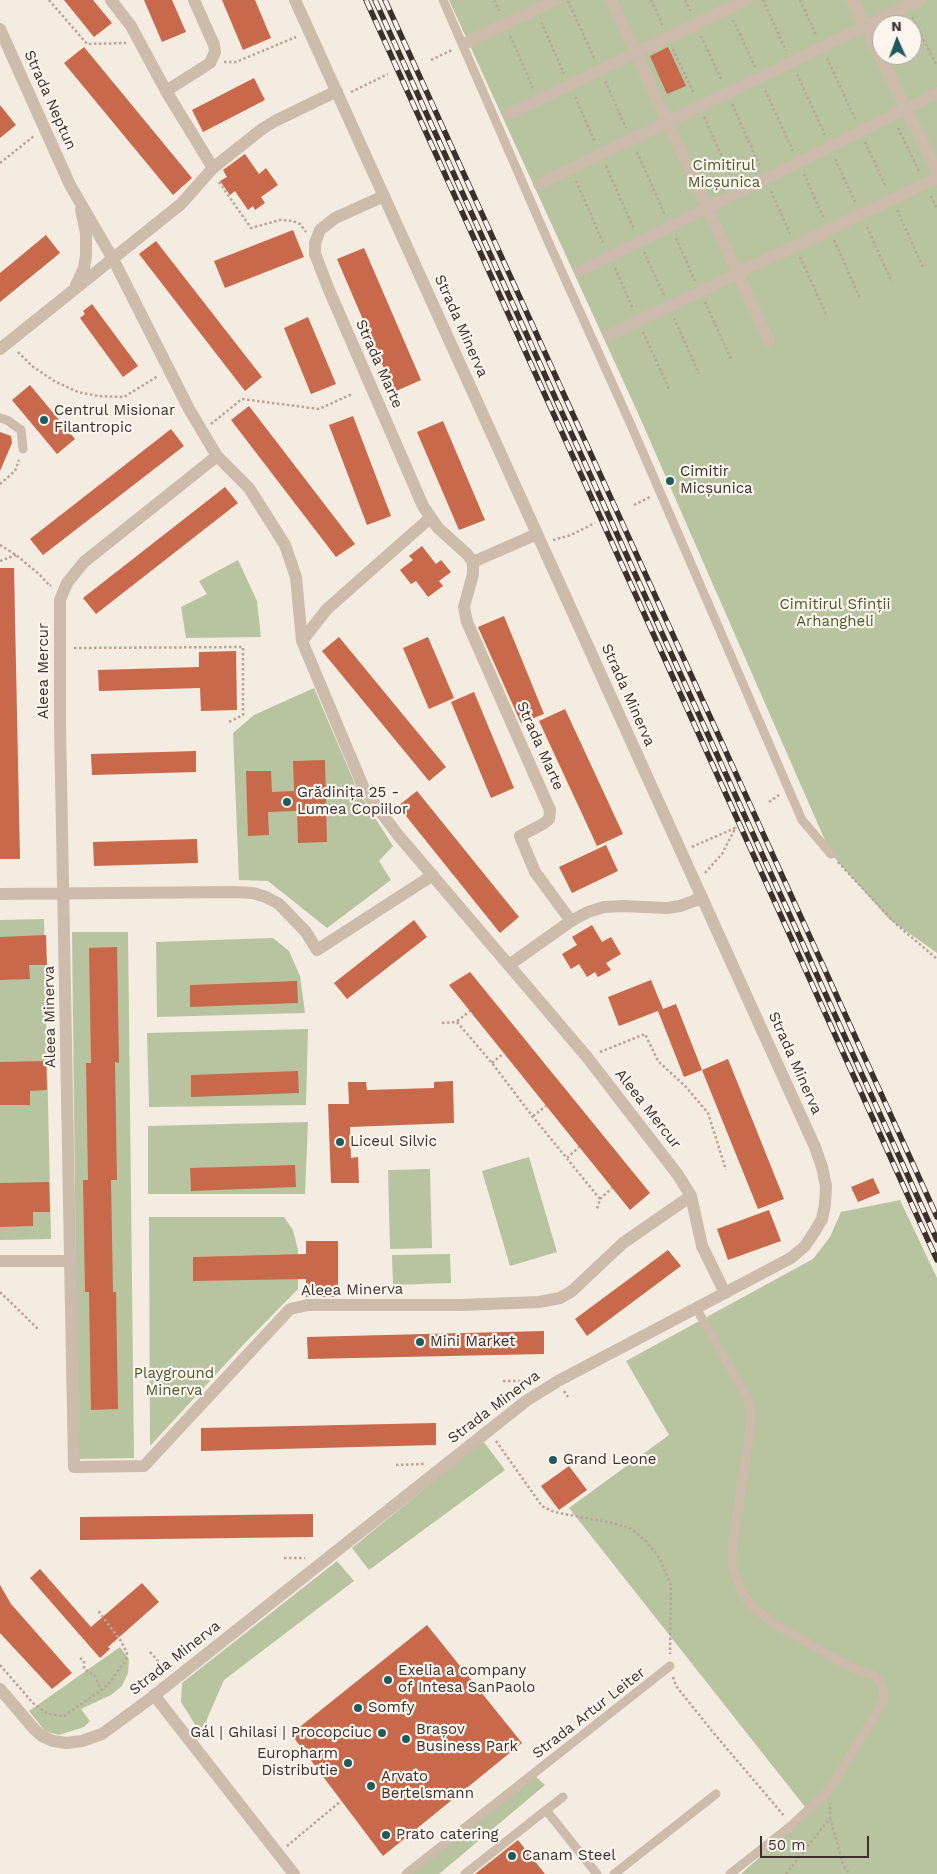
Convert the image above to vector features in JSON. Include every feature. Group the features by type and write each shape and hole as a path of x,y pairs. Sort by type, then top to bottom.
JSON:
{"street":[{"path":"111,0 131,26 166,90 213,168"},
{"path":"166,90 210,63 215,52 214,45 194,0"},
{"name":"Strada Minerva","path":"0,1689 35,1730 53,1741 82,1741 102,1734 526,1401 558,1381 785,1262 805,1246 822,1219 826,1204 826,1186 815,1147 295,0"},
{"path":"466,44 555,0"},
{"path":"611,0 769,341"},
{"path":"509,114 746,0"},
{"path":"852,0 937,170"},
{"path":"539,184 920,0"},
{"name":"Strada Neptun","path":"0,29 82,212 87,244 84,268 73,289"},
{"name":"Strada Neptun","path":"4,345 181,204 213,168 262,130 275,121 337,91"},
{"path":"580,271 937,93"},
{"path":"608,335 937,178"},
{"name":"Strada Neptun","path":"70,185 113,259"},
{"path":"315,243 320,230 335,218 384,196"},
{"name":"Strada Marte","path":"315,243 315,254 329,290 430,518 473,562 473,574 464,607 467,622 550,810 548,819 543,824 520,836 535,872 571,922"},
{"name":"Aleea Mercur","path":"113,259 169,370 217,456 248,488 285,545 296,577 302,641 366,792 398,834 587,1057 678,1175 690,1196 702,1246 725,1293"},
{"name":"Aleea Mercur","path":"64,894 60,600 67,583 84,562 217,456"},
{"path":"302,641 327,609 430,518"},
{"path":"473,562 539,538"},
{"path":"0,894 235,892 253,894 266,897 279,904 306,932 317,950 433,875"},
{"name":"Aleea Minerva","path":"64,894 74,1467 144,1466 290,1309 308,1305 471,1305 539,1302 560,1298 572,1291 623,1243 690,1196"},
{"path":"509,965 588,912 604,907 623,906 667,908 680,906 702,898"},
{"path":"0,1261 70,1261"},
{"path":"154,1695 294,1874"}],"lane":[{"path":"443,0 466,44 548,241 660,492 802,820 831,854"},
{"path":"0,418 7,420 21,430 23,449"},
{"path":"696,1308 749,1401 749,1439 733,1541 732,1565 743,1595 754,1608 774,1624 848,1666 875,1676 882,1688 884,1700 830,1789 792,1825 730,1874"},
{"name":"Strada Artur Leiter","path":"406,1874 670,1666"},
{"path":"614,1874 716,1794"},
{"path":"465,1874 562,1797"},
{"path":"546,1810 597,1874"}],"path":[{"path":"49,0 87,44 140,43"},
{"path":"494,0 539,100"},
{"path":"568,0 731,359"},
{"path":"685,0 826,314"},
{"path":"907,6 937,66"},
{"path":"536,10 699,374"},
{"path":"210,63 236,62 292,38"},
{"path":"431,60 466,44"},
{"path":"337,91 351,92 388,74"},
{"path":"0,162 45,128"},
{"path":"213,168 218,180 252,228 280,220 293,221 300,224 315,243"},
{"path":"570,169 669,389"},
{"path":"4,345 54,381 78,392 92,395 124,397 169,370"},
{"path":"202,431 242,399 319,409 352,394"},
{"path":"0,484 15,471 23,449"},
{"path":"634,505 660,492"},
{"path":"539,538 571,535 595,523"},
{"path":"0,545 16,555 50,586 67,583"},
{"path":"0,561 16,555"},
{"path":"60,649 243,647 243,715 227,723"},
{"path":"681,852 736,827 722,854 696,883"},
{"path":"831,854 896,924 937,959"},
{"path":"442,1023 457,1022 470,1011"},
{"path":"457,1022 600,1199"},
{"path":"587,1057 645,1034 658,1061 686,1087 708,1113 726,1170"},
{"path":"492,1063 504,1054"},
{"path":"533,1117 546,1106"},
{"path":"567,1158 579,1147"},
{"path":"597,1209 600,1199 612,1188"},
{"path":"0,1292 38,1328"},
{"path":"503,1381 532,1381"},
{"path":"487,1430 542,1506 554,1512 630,1528 646,1540 660,1559 671,1585 670,1666 676,1686 792,1825"},
{"path":"396,1464 431,1464 436,1471"},
{"path":"284,1558 314,1558 320,1564"},
{"path":"32,1703 48,1714 64,1716 107,1686 126,1660 127,1653 121,1641 97,1609"},
{"path":"80,1658 84,1661 84,1669 95,1676 101,1690"},
{"path":"0,1665 38,1711"},
{"path":"830,1789 830,1818 844,1864 849,1874"},
{"path":"278,1854 341,1801"},
{"path":"786,1874 830,1818"}],"green space":[{"path":"449,0 937,0 937,953 889,919 831,854 637,411"},
{"path":"238,560 257,601 261,637 186,638 181,607 207,594 199,581"},
{"path":"314,688 358,791 393,846 379,861 391,880 327,928 268,881 239,880 233,733 254,715"},
{"path":"44,919 51,1239 0,1240 0,920"},
{"path":"72,932 128,932 134,1458 78,1459"},
{"path":"273,938 289,951 300,976 305,1013 157,1017 156,942"},
{"path":"308,1029 306,1105 149,1107 147,1033"},
{"path":"308,1122 305,1194 148,1194 148,1126"},
{"path":"529,1157 557,1252 510,1266 482,1171"},
{"path":"430,1169 432,1248 390,1249 388,1170"},
{"path":"900,1200 937,1278 937,1874 741,1874 809,1812 569,1508 669,1435 626,1361 813,1259 830,1237 841,1212"},
{"name":"Playground Minerva","path":"149,1217 284,1217 293,1230 298,1250 298,1289 243,1345 150,1446"},
{"path":"450,1254 451,1283 393,1285 392,1255"},
{"path":"483,1441 505,1470 369,1570 352,1548"},
{"path":"337,1561 354,1581 224,1680 207,1719 204,1739 181,1702 182,1683"},
{"path":"120,1647 129,1659 128,1673 122,1686 111,1695 81,1709 90,1721 84,1727 59,1735 45,1731 29,1711"},
{"path":"535,1776 545,1785 439,1874 412,1874"}],"building":[{"path":"64,0 93,0 112,23 94,37"},
{"path":"144,0 172,0 186,32 162,42"},
{"path":"222,0 255,0 271,38 243,50"},
{"path":"84,47 192,178 173,195 64,63"},
{"path":"668,47 686,86 667,94 650,56"},
{"path":"254,78 265,100 203,132 192,110"},
{"path":"0,105 16,125 0,138"},
{"path":"245,154 259,174 266,168 278,185 261,197 265,203 255,210 253,206 248,210 235,191 230,195 220,181 227,177 223,170"},
{"path":"293,230 304,257 225,288 214,261"},
{"path":"46,235 60,253 0,302 0,273"},
{"path":"156,241 262,377 245,391 139,254"},
{"path":"364,248 421,380 394,392 337,259"},
{"path":"92,304 138,366 123,377 80,318 85,314 83,311"},
{"path":"308,317 336,384 311,394 284,328"},
{"name":"Centrul Misionar Filantropic","path":"30,385 75,439 57,454 12,400"},
{"path":"249,406 355,544 336,557 231,420"},
{"path":"353,416 391,516 367,525 329,425"},
{"path":"443,421 485,520 459,530 417,432"},
{"path":"171,429 184,446 43,555 30,539"},
{"path":"0,432 11,436 12,443 0,471"},
{"path":"225,487 238,503 96,614 83,598"},
{"path":"422,546 436,564 441,560 451,572 439,581 443,586 428,597 416,581 411,584 400,570 413,560 409,556"},
{"path":"0,568 14,568 20,859 0,859"},
{"path":"504,616 544,714 521,723 478,627"},
{"path":"339,637 446,767 429,781 322,651"},
{"path":"428,637 454,698 429,709 403,648"},
{"path":"236,651 237,710 201,711 200,688 99,691 98,670 199,667 199,652"},
{"path":"474,692 514,788 491,798 451,702"},
{"path":"565,709 623,834 597,846 539,721"},
{"path":"196,751 196,772 92,775 91,754"},
{"name":"Grădinița 25 - Lumea Copiilor","path":"325,760 327,842 298,843 297,811 268,812 269,835 248,836 246,771 271,771 272,792 294,791 293,761"},
{"path":"417,791 519,917 500,933 398,806"},
{"path":"197,839 198,863 94,866 93,842"},
{"path":"606,845 618,871 572,893 559,867"},
{"path":"414,920 427,937 347,999 334,983"},
{"path":"592,925 602,942 611,937 621,954 606,963 611,970 598,977 595,972 587,977 579,964 571,969 562,954 577,945 572,937"},
{"path":"46,935 47,965 29,965 30,979 0,980 0,937"},
{"path":"117,947 119,1063 115,1062 117,1180 111,1180 113,1292 116,1292 118,1409 91,1410 89,1292 85,1292 83,1180 88,1180 86,1063 91,1063 89,948"},
{"path":"470,972 650,1193 630,1210 449,985"},
{"path":"651,980 663,1009 619,1026 608,997"},
{"path":"297,981 298,1003 190,1007 190,985"},
{"path":"676,1004 702,1070 684,1077 658,1011"},
{"path":"728,1059 784,1199 758,1209 702,1070"},
{"path":"46,1061 47,1090 30,1091 30,1105 0,1105 0,1062"},
{"path":"298,1071 299,1093 191,1097 191,1075"},
{"name":"Liceul Silvic","path":"453,1081 454,1123 350,1127 351,1158 358,1157 359,1183 331,1183 328,1104 349,1104 348,1082 366,1082 367,1090 434,1088 434,1082"},
{"path":"295,1165 296,1187 191,1191 190,1168"},
{"path":"873,1178 880,1193 858,1202 851,1187"},
{"path":"49,1182 50,1212 33,1212 33,1226 0,1227 0,1183"},
{"path":"769,1210 781,1241 728,1260 717,1229"},
{"path":"306,1241 338,1241 338,1297 306,1297 306,1279 193,1281 193,1257 306,1254"},
{"path":"668,1250 681,1266 587,1336 575,1319"},
{"path":"544,1331 544,1354 308,1359 307,1337"},
{"path":"436,1423 436,1445 201,1451 201,1428"},
{"path":"569,1466 587,1490 559,1510 541,1486"},
{"path":"313,1514 313,1537 80,1540 80,1517"},
{"path":"40,1569 91,1627 142,1583 159,1602 108,1647 110,1649 100,1658 30,1578"},
{"path":"0,1585 11,1604 72,1673 52,1689 0,1633"},
{"name":"Brașov Business Park","path":"427,1625 522,1743 383,1856 291,1734"},
{"name":"Canam Steel","path":"518,1840 545,1874 475,1874"}],"railway":[{"path":"366,0 937,1260"},
{"path":"375,0 937,1240"},
{"path":"385,0 937,1217"}],"place":[{"name":"Centrul Misionar Filantropic","path":"44,420"},
{"name":"Cimitir Micșunica","path":"670,481"},
{"name":"Grădinița 25 - Lumea Copiilor","path":"287,802"},
{"name":"Liceul Silvic","path":"340,1142"},
{"name":"Mini Market","path":"420,1342"},
{"name":"Grand Leone","path":"553,1460"},
{"name":"Exelia a company of Intesa SanPaolo","path":"388,1680"},
{"name":"Somfy","path":"358,1708"},
{"name":"Gál | Ghilasi | Procopciuc","path":"382,1733"},
{"name":"Brașov Business Park","path":"406,1739"},
{"name":"Europharm Distributie","path":"348,1763"},
{"name":"Arvato Bertelsmann","path":"371,1786"},
{"name":"Prato catering","path":"386,1835"},
{"name":"Canam Steel","path":"512,1856"}],"park label":[{"name":"Cimitirul Micșunica","path":"724,174"},
{"name":"Cimitirul Sfinții Arhangheli","path":"835,614"}]}
